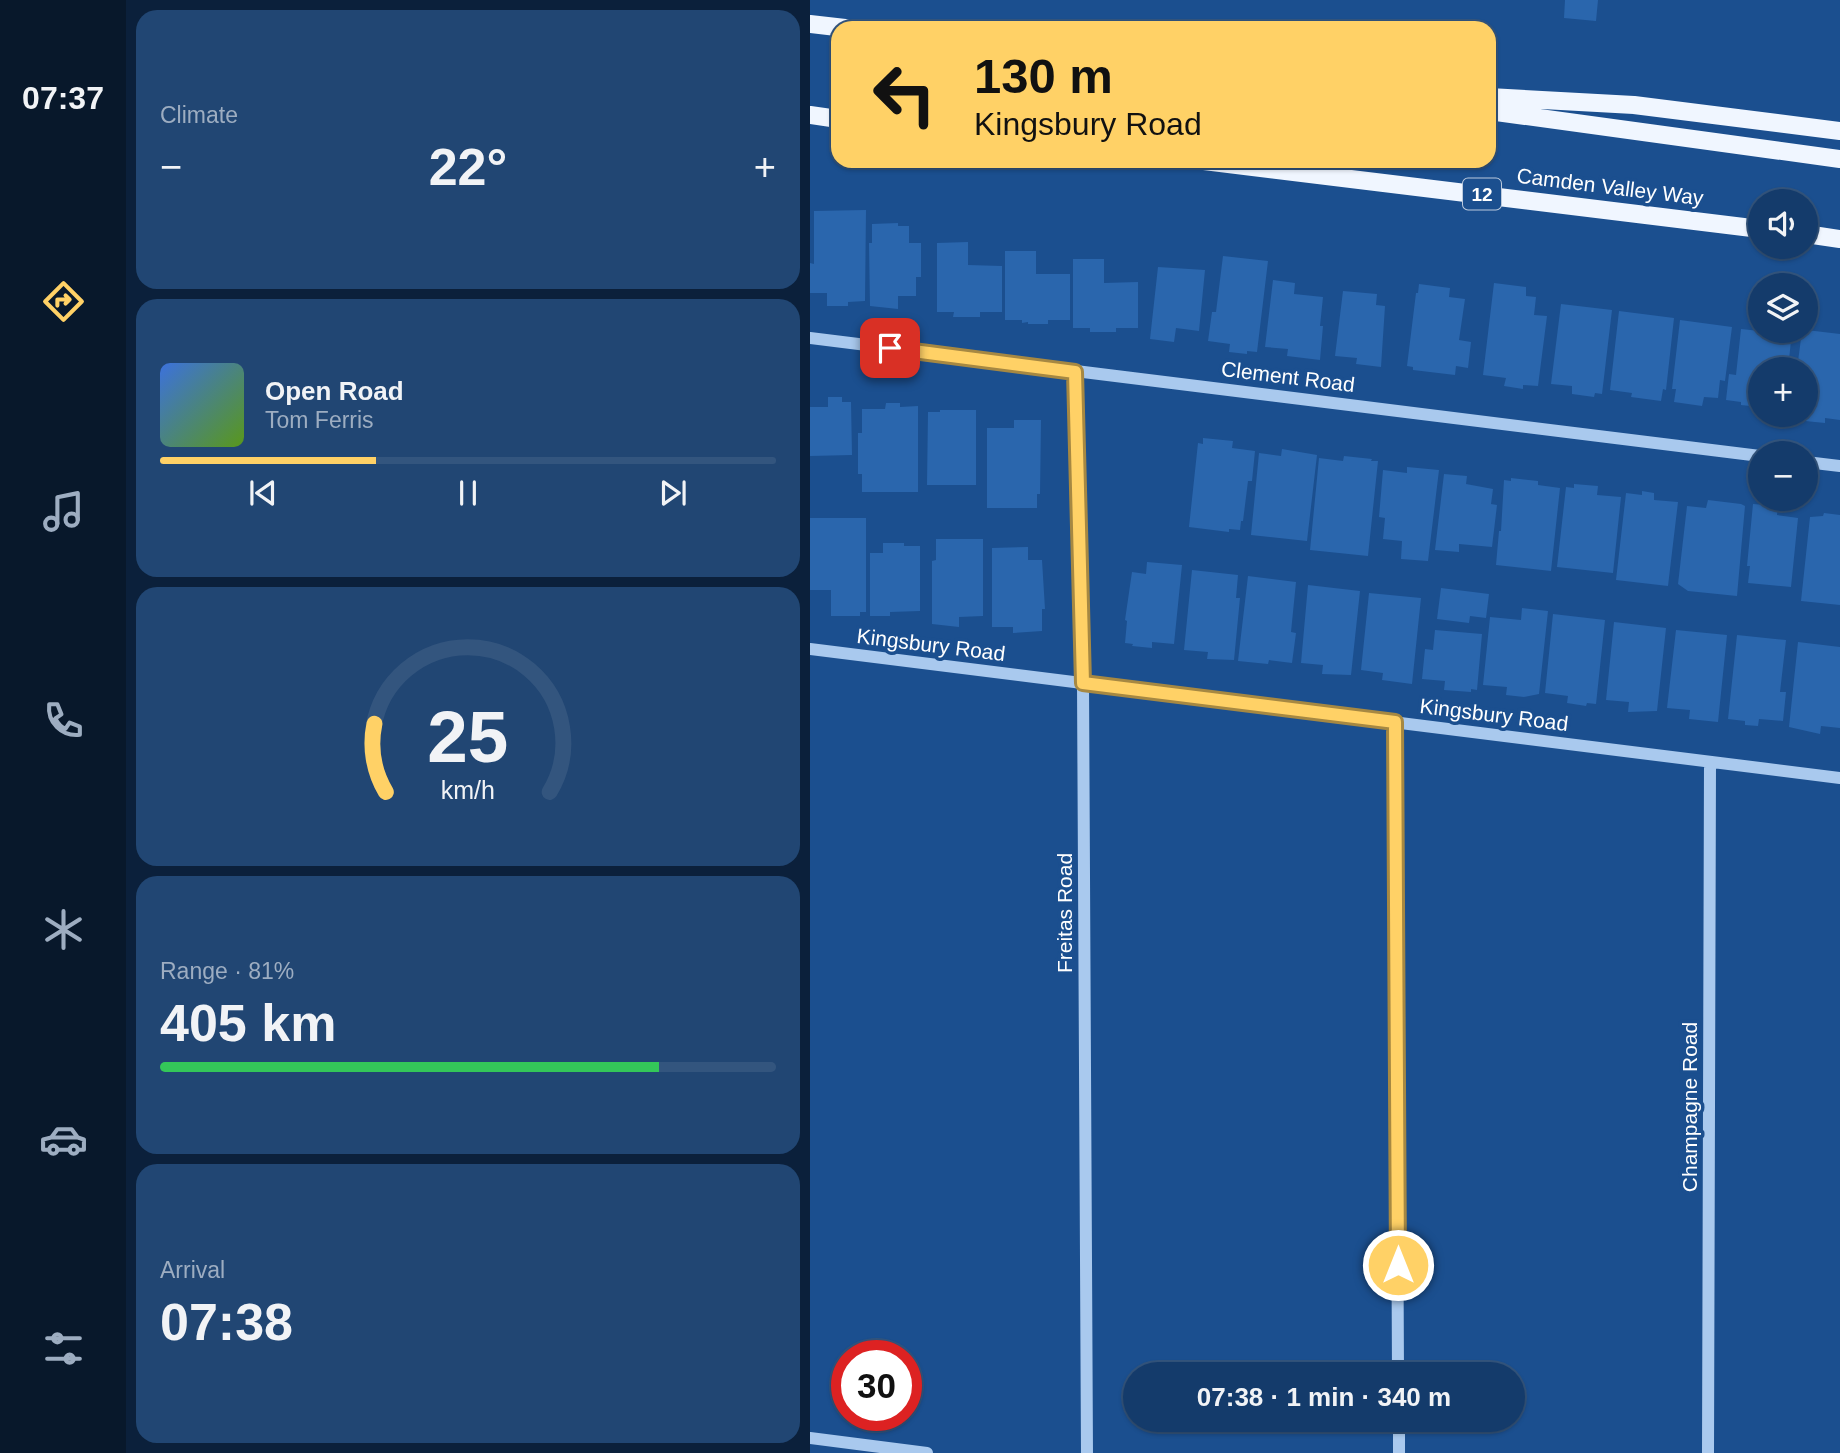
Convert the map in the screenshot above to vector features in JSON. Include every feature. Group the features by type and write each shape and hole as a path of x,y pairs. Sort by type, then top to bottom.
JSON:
{"main road":[{"path":"810,24 831,26"},
{"path":"1496,97 1634,105 1840,131"},
{"path":"1496,112 1840,159"},
{"path":"810,115 831,118"},
{"name":"Camden Valley Way","path":"1261,168 1748,228"},
{"path":"1818,236 1840,239"}],"street":[{"name":"Clement Road","path":"810,338 1748,454"},
{"name":"Freitas Road","path":"1075,372 1083,683 1087,1453"},
{"path":"1818,463 1840,466"},
{"name":"Kingsbury Road","path":"810,649 1840,778"},
{"path":"1395,722 1398,1362"},
{"name":"Champagne Road","path":"1708,1453 1710,762"},
{"path":"1399,1432 1399,1453"},
{"path":"810,1438 927,1453"}],"building":[{"path":"1565,0 1598,0 1596,21 1564,18"},
{"path":"866,210 865,301 848,302 848,306 827,306 827,293 810,293 810,263 814,264 814,211"},
{"path":"898,223 898,226 909,226 909,243 921,243 921,277 916,277 916,296 898,296 898,309 870,306 869,243 872,243 872,224"},
{"path":"968,242 968,265 1002,266 1002,312 980,312 980,317 953,317 954,312 937,312 937,243"},
{"path":"1005,251 1036,251 1036,274 1070,274 1070,320 1028,324 1022,323 1022,320 1005,320"},
{"path":"1223,256 1268,261 1257,352 1229,352 1230,344 1208,341 1212,312 1216,312"},
{"path":"1073,259 1104,259 1104,283 1138,282 1138,328 1116,328 1116,332 1090,332 1090,328 1073,328"},
{"path":"1158,267 1205,270 1199,331 1176,328 1174,342 1150,339"},
{"path":"1273,280 1295,283 1294,294 1323,297 1320,360 1287,356 1288,349 1265,347"},
{"path":"1494,283 1526,287 1526,296 1536,297 1534,315 1547,316 1538,386 1523,385 1523,389 1504,386 1506,378 1483,375"},
{"path":"1419,284 1450,288 1449,297 1465,299 1459,340 1471,342 1468,368 1456,366 1455,375 1413,370 1413,367 1407,366"},
{"path":"1343,291 1377,294 1376,305 1385,306 1381,367 1356,364 1357,358 1335,356"},
{"path":"1561,304 1612,310 1602,394 1595,393 1594,397 1572,394 1572,386 1551,384"},
{"path":"1619,311 1674,318 1666,390 1663,389 1661,401 1631,397 1632,393 1610,390"},
{"path":"1680,320 1732,327 1725,381 1720,380 1718,398 1704,397 1702,406 1674,402 1676,389 1672,389"},
{"path":"1741,329 1748,330 1748,343 1791,343 1789,357 1748,357 1748,406 1726,400 1729,374 1736,375"},
{"path":"1818,331 1840,334 1840,420 1825,418 1825,423 1818,422 1818,357 1799,357 1800,343 1818,343"},
{"path":"828,397 842,397 842,402 851,402 852,455 810,456 810,407 828,407"},
{"path":"886,403 900,403 900,407 918,406 918,492 862,492 862,474 858,474 858,433 862,433 862,409 885,409"},
{"path":"976,410 976,485 927,485 928,412"},
{"path":"1014,420 1041,420 1040,494 1037,494 1037,508 987,508 987,428 1014,428"},
{"path":"1203,438 1233,441 1232,448 1255,451 1252,481 1248,481 1240,530 1229,529 1229,532 1189,527 1198,443 1203,444"},
{"path":"1282,449 1317,455 1307,541 1251,535 1259,453 1281,456"},
{"path":"1344,456 1378,461 1368,556 1310,550 1319,458 1343,461"},
{"path":"1407,467 1439,470 1428,561 1401,559 1402,541 1383,539 1385,518 1379,517 1383,470 1407,473"},
{"path":"1444,474 1467,476 1466,484 1493,489 1491,504 1497,505 1492,547 1459,544 1459,552 1435,550"},
{"path":"1511,478 1538,481 1538,485 1560,488 1551,571 1496,565 1504,480 1511,481"},
{"path":"1574,484 1598,486 1597,495 1621,497 1613,573 1557,567 1566,487 1574,488"},
{"path":"1642,491 1654,493 1654,500 1678,502 1668,586 1616,580 1626,493 1642,495"},
{"path":"1708,500 1745,506 1737,596 1688,591 1678,584 1687,506 1706,508"},
{"path":"1752,511 1777,511 1777,515 1798,518 1791,587 1748,583 1750,566 1747,566"},
{"path":"1824,513 1840,515 1840,605 1801,601 1810,517 1823,516"},
{"path":"810,518 866,518 866,612 860,612 860,616 831,616 831,590 810,590"},
{"path":"936,539 983,539 983,616 959,617 959,627 932,624 932,561 936,560"},
{"path":"883,543 920,546 920,611 870,616 870,553 883,553"},
{"path":"1028,547 1028,560 1042,560 1045,609 1042,609 1042,631 1013,633 1013,627 992,627 992,548"},
{"path":"1147,562 1182,565 1174,644 1152,642 1152,648 1125,643 1125,620 1132,572 1146,574"},
{"path":"1192,570 1238,575 1236,598 1240,598 1234,660 1207,659 1208,652 1184,650"},
{"path":"1248,576 1296,582 1291,632 1296,633 1292,663 1269,660 1268,664 1238,661"},
{"path":"1308,585 1360,591 1351,675 1322,674 1323,665 1301,663"},
{"path":"1441,588 1489,594 1486,618 1470,616 1469,623 1437,619"},
{"path":"1369,593 1421,598 1412,684 1382,680 1383,673 1361,670"},
{"path":"1522,608 1548,611 1539,694 1524,697 1506,695 1507,687 1483,685 1490,617 1521,620"},
{"path":"1553,614 1605,620 1596,704 1587,703 1586,706 1567,703 1568,696 1545,693"},
{"path":"1614,622 1666,628 1657,711 1628,712 1629,702 1606,700"},
{"path":"1435,630 1482,634 1477,690 1444,690 1445,681 1422,679 1425,649 1433,650"},
{"path":"1676,630 1727,635 1718,722 1689,719 1690,710 1667,708"},
{"path":"1737,635 1786,640 1780,692 1786,692 1783,721 1759,719 1758,726 1728,719"},
{"path":"1798,642 1840,647 1840,728 1821,726 1820,734 1789,727"}],"route":[{"path":"890,348 1075,372 1083,683 1395,722 1398,1265"}]}
